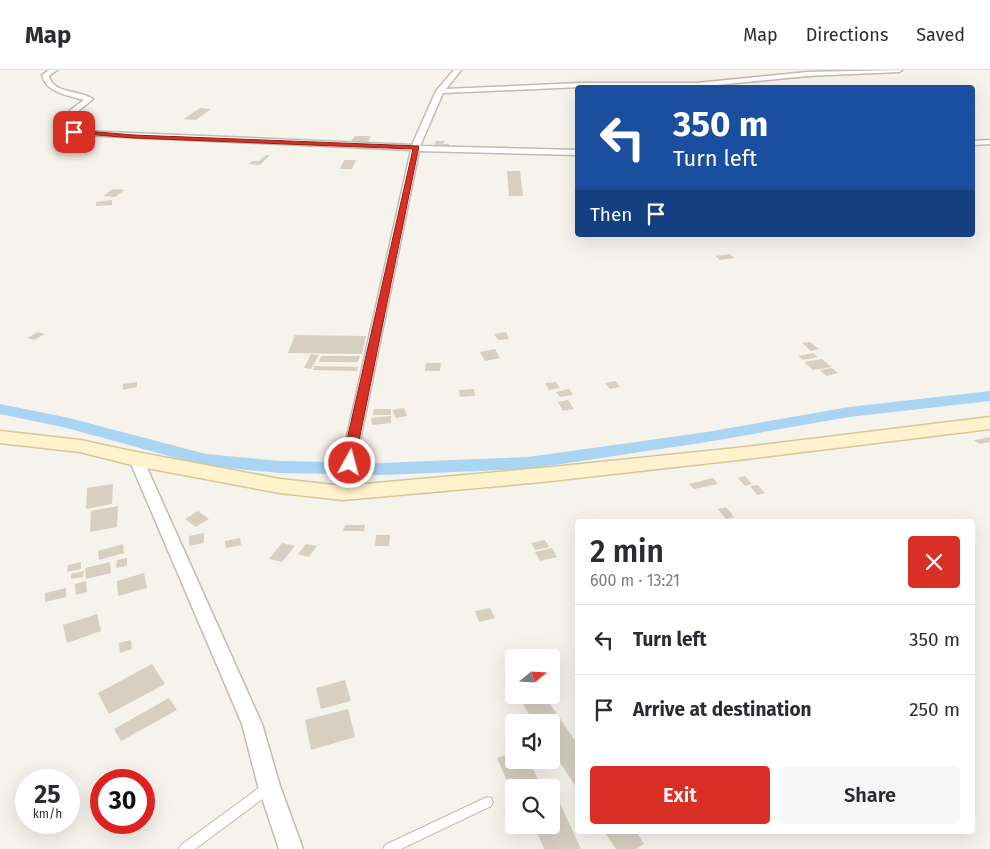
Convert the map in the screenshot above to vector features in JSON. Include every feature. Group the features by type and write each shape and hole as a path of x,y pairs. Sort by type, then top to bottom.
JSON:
{"main road":[{"path":"0,437 80,446 136,459 280,486 346,487 542,475 737,454 990,423"}],"street":[{"path":"54,70 45,74 47,83 53,88 89,99 71,113 68,125 69,129 74,132 134,137 575,153"},
{"path":"346,487 352,444 416,148 440,91 458,70"},
{"path":"580,85 698,85 807,74 898,70"},
{"path":"440,91 575,85"},
{"path":"975,143 990,142"},
{"path":"136,459 252,724 291,849"}],"lane":[{"path":"185,849 270,786"},
{"path":"389,849 487,802"}],"building":[{"path":"200,108 211,109 196,120 184,119"},
{"path":"355,136 371,136 366,145 349,144"},
{"path":"436,141 445,141 443,144 449,144 449,148 434,148"},
{"path":"266,155 270,155 260,165 249,164 252,161 259,161"},
{"path":"344,160 356,160 352,169 340,169"},
{"path":"507,171 520,171 523,196 509,196"},
{"path":"113,189 125,190 115,197 103,196"},
{"path":"112,200 112,205 96,206 96,202"},
{"path":"730,254 734,258 720,260 715,256"},
{"path":"38,332 45,334 34,340 27,338"},
{"path":"506,332 509,339 498,340 494,334"},
{"path":"295,335 366,336 362,354 288,353"},
{"path":"810,342 819,349 811,351 802,343"},
{"path":"495,349 500,358 485,361 480,352"},
{"path":"813,353 818,357 803,360 798,356"},
{"path":"311,354 319,355 311,369 304,368"},
{"path":"321,356 360,356 358,362 319,362"},
{"path":"822,359 831,367 813,370 804,362"},
{"path":"426,363 441,363 440,371 425,371"},
{"path":"314,366 358,367 357,371 313,370"},
{"path":"832,368 838,373 826,376 820,370"},
{"path":"615,381 620,387 610,389 605,383"},
{"path":"137,382 137,387 123,390 123,384"},
{"path":"556,382 560,388 549,390 545,383"},
{"path":"474,389 475,396 460,397 459,390"},
{"path":"569,389 573,395 560,397 556,392"},
{"path":"568,400 574,409 563,411 558,402"},
{"path":"404,408 407,416 396,418 392,410"},
{"path":"374,409 391,409 391,415 373,415"},
{"path":"391,416 391,423 372,425 371,418"},
{"path":"990,437 990,442 979,444 974,440"},
{"path":"745,476 752,484 745,486 738,478"},
{"path":"713,478 718,484 694,489 689,484"},
{"path":"113,484 112,504 86,509 87,488"},
{"path":"758,485 765,493 757,495 750,486"},
{"path":"118,506 117,527 90,532 91,511"},
{"path":"726,507 734,517 726,519 718,509"},
{"path":"198,511 209,519 196,527 185,519"},
{"path":"345,525 365,525 364,531 343,531"},
{"path":"204,533 204,543 189,546 189,536"},
{"path":"376,535 390,535 389,546 375,546"},
{"path":"240,538 241,545 226,548 225,541"},
{"path":"545,540 549,547 535,550 531,543"},
{"path":"282,543 295,546 282,562 269,559"},
{"path":"123,544 124,553 99,560 98,551"},
{"path":"306,544 317,546 309,557 298,554"},
{"path":"552,548 557,557 540,561 535,552"},
{"path":"127,558 127,566 116,568 117,560"},
{"path":"81,562 81,569 67,572 68,565"},
{"path":"110,562 111,573 86,579 85,568"},
{"path":"84,571 83,577 71,579 71,574"},
{"path":"144,573 147,588 118,596 117,581"},
{"path":"86,581 87,592 76,595 75,584"},
{"path":"66,588 66,597 45,602 45,593"},
{"path":"490,608 495,618 479,622 475,611"},
{"path":"97,614 101,631 67,643 63,625"},
{"path":"131,640 132,649 120,653 119,643"},
{"path":"152,664 165,684 109,714 98,693"},
{"path":"345,680 351,701 321,709 316,688"},
{"path":"169,698 177,710 121,741 114,729"},
{"path":"523,704 550,704 557,714 529,714"},
{"path":"348,709 355,737 311,750 305,720"},
{"path":"560,719 575,741 575,785 560,763"},
{"path":"505,755 505,769 533,769 538,779 506,779 497,758"},
{"path":"560,803 581,849 544,849 538,834 560,834"},
{"path":"606,834 638,834 644,844 636,849 616,849"}],"waterway":[{"path":"0,409 69,423 205,460 280,467 381,469 528,463 707,437 849,412 990,396"}],"route":[{"path":"74,132 134,137 416,148 352,444 350,463"}]}
